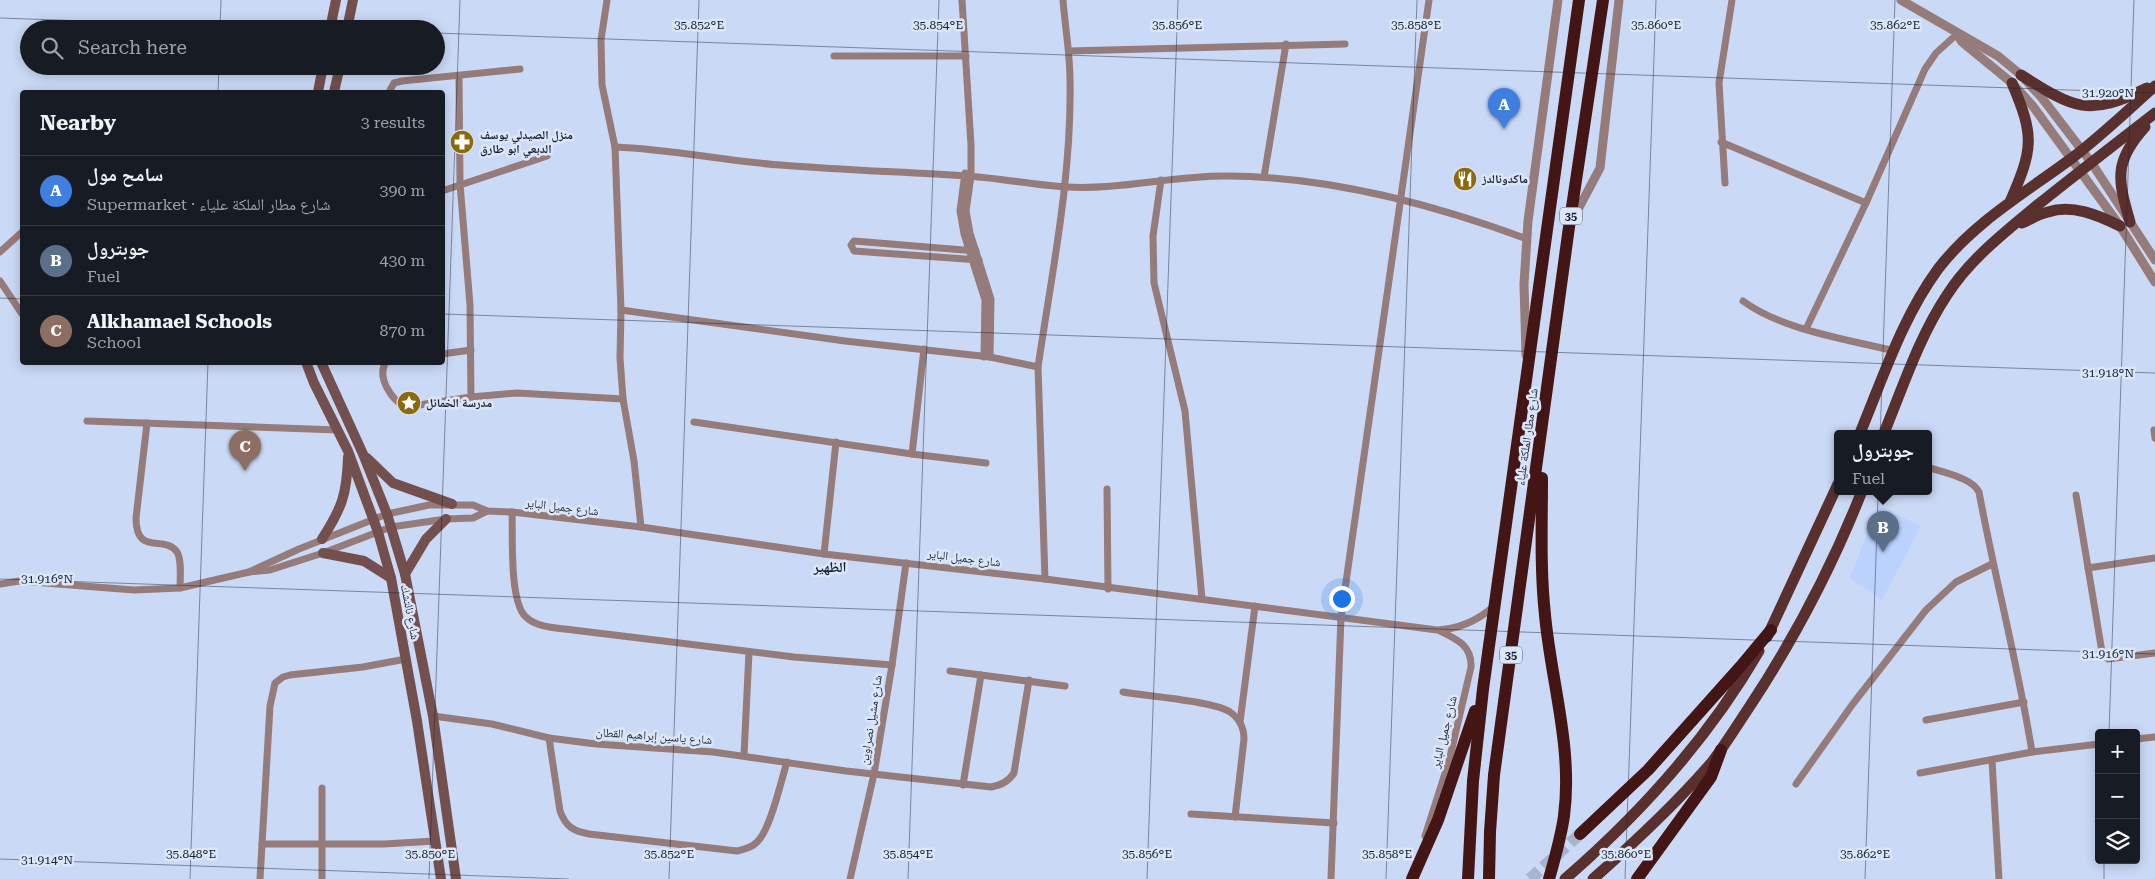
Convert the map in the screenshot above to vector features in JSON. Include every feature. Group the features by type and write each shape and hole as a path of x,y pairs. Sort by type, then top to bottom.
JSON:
{"highway":[{"name":"شارع مطار الملكة علياء","path":"1468,879 1473,781 1483,689 1579,0"},
{"name":"شارع مطار الملكة علياء","path":"1489,879 1494,775 1569,227 1603,0"},
{"path":"1541,432 1542,573 1550,657 1562,728 1565,778 1564,815 1558,849 1549,879"},
{"path":"1580,834 1648,770 1771,630"},
{"path":"1412,879 1438,820 1483,689"},
{"path":"1637,879 1711,777 1721,750"}],"main road":[{"path":"332,20 336,0"},
{"path":"349,20 353,0"},
{"path":"318,90 321,75"},
{"path":"334,90 338,75"},
{"path":"2017,79 2061,100 2087,106 2114,103 2155,85"},
{"path":"2010,202 2026,163 2029,141 2017,79"},
{"path":"1861,430 1914,306 1938,269 1981,224 2072,158 2155,85"},
{"path":"1885,430 1914,359 1946,295 1977,256 2080,170 2155,115"},
{"path":"2009,228 2060,209 2100,216 2125,224 2119,178 2121,167 2134,140 2155,115"},
{"name":"شارع نالتشك","path":"307,365 314,383 348,451 378,532 391,578 406,659 441,879"},
{"name":"شارع نالتشك","path":"322,365 363,454 387,514 404,574 433,716 456,879"},
{"path":"322,539 337,515 346,493 348,451"},
{"path":"363,454 393,483 452,504"},
{"path":"1565,879 1606,843 1657,791 1692,751 1741,682 1771,630 1834,493"},
{"path":"1593,879 1686,791 1721,750 1778,664 1832,560 1860,495"},
{"path":"404,574 426,539 446,519"},
{"path":"323,553 364,561 391,578"}],"street":[{"path":"607,0 601,40 602,85 615,146 621,310 620,358 623,399 634,462 640,527"},
{"path":"962,0 971,145 967,176 966,211 973,251 985,300 987,357"},
{"path":"1045,579 1038,367 1065,187 1070,109 1069,51 1063,0"},
{"path":"1331,879 1341,617 1429,0"},
{"path":"1527,370 1524,313 1527,239 1558,0"},
{"path":"1569,227 1600,168 1619,0"},
{"path":"1725,183 1718,83 1732,0"},
{"path":"1901,0 1998,56 2091,162 2155,282"},
{"path":"1806,329 1866,203 1925,69 1936,53 1957,34"},
{"path":"1264,177 1286,44"},
{"path":"1069,51 1345,44"},
{"path":"834,56 966,56"},
{"path":"390,90 394,83 402,81 520,69"},
{"path":"459,76 460,184 470,305 471,397"},
{"path":"2017,79 2032,105 2080,170 2155,260"},
{"path":"1721,142 1866,203"},
{"path":"615,146 779,165 967,176 1065,187 1096,188 1206,176 1264,177 1336,186 1401,199 1465,217 1527,239"},
{"path":"445,190 548,156"},
{"path":"1161,180 1153,236 1154,283 1184,411 1202,599"},
{"path":"0,252 20,234"},
{"path":"973,251 854,241 851,245 854,251 976,260"},
{"path":"872,242 872,253"},
{"path":"0,281 20,311"},
{"path":"1743,301 1773,319 1894,351"},
{"path":"621,310 987,357 1038,367"},
{"path":"445,354 470,350"},
{"path":"912,454 924,350"},
{"path":"385,365 383,377 392,396 406,407 471,397 517,393 623,399"},
{"path":"87,421 338,430"},
{"path":"694,422 912,454 986,462"},
{"path":"147,423 136,518 137,530 139,536 145,541 168,546 176,551 179,558 180,588"},
{"path":"824,554 836,442"},
{"path":"1932,468 1964,480 1977,489 1992,564 2024,702 2032,752"},
{"path":"1107,489 1108,589"},
{"path":"2076,495 2102,652 2108,659 2155,653"},
{"name":"شارع جميل الباير","path":"249,572 267,562 387,514 422,506 473,505 487,511 512,512 640,527 824,554 1045,579 1108,589 1202,599 1437,630 1463,644 1469,653 1470,667 1449,761 1424,838 1424,854"},
{"name":"شارع جميل الباير","path":"0,584 19,581 134,590 180,588 249,572 270,570 323,553 391,527 446,519 473,518 487,511"},
{"path":"512,512 515,588 521,612 531,621 546,626 573,630 749,652 892,665"},
{"path":"2088,568 2155,558"},
{"name":"شارع مشيل نصراوين","path":"850,879 874,774 906,563"},
{"path":"1796,784 1852,705 1926,610 1956,582 1992,564"},
{"path":"1235,817 1244,739 1240,722 1249,666 1255,606"},
{"name":"شارع جميل الباير","path":"1437,630 1464,625 1480,617 1494,606"},
{"path":"744,755 749,652"},
{"path":"260,879 270,706 275,683 283,677 363,667 406,659"},
{"path":"950,671 1065,686"},
{"path":"963,784 981,675"},
{"name":"شارع ياسين إبراهيم القطان","path":"433,716 492,724 549,738 603,745 744,755 874,774 990,787 1000,786 1010,779 1015,766 1029,680"},
{"path":"1123,692 1219,707 1233,714 1240,722"},
{"path":"1926,720 2024,702"},
{"path":"2140,739 2155,737"},
{"path":"549,738 560,811 564,823 571,829 589,834 737,851 753,845 761,837 787,762"},
{"path":"1920,773 2032,752 2095,744"},
{"path":"1992,761 1998,879"},
{"path":"322,788 322,879"},
{"path":"1191,814 1334,823"},
{"path":"262,844 384,844 435,841"}],"shaded area":[{"path":"1878,506 1921,526 1882,600 1850,578"}],"tunnel":[{"path":"1530,879 1580,834"}],"place":[{"name":"سامح مول","path":"1504,129"},
{"name":"منزل الصيدلي يوسف الدبعي ابو طارق","path":"462,142"},
{"name":"ماكدونالدز","path":"1465,179"},
{"name":"مدرسة الخمائل","path":"409,403"},
{"name":"Alkhamael Schools","path":"245,471"},
{"name":"جوبترول","path":"1883,552"}],"district":[{"name":"الظهير","path":"830,567"}]}
